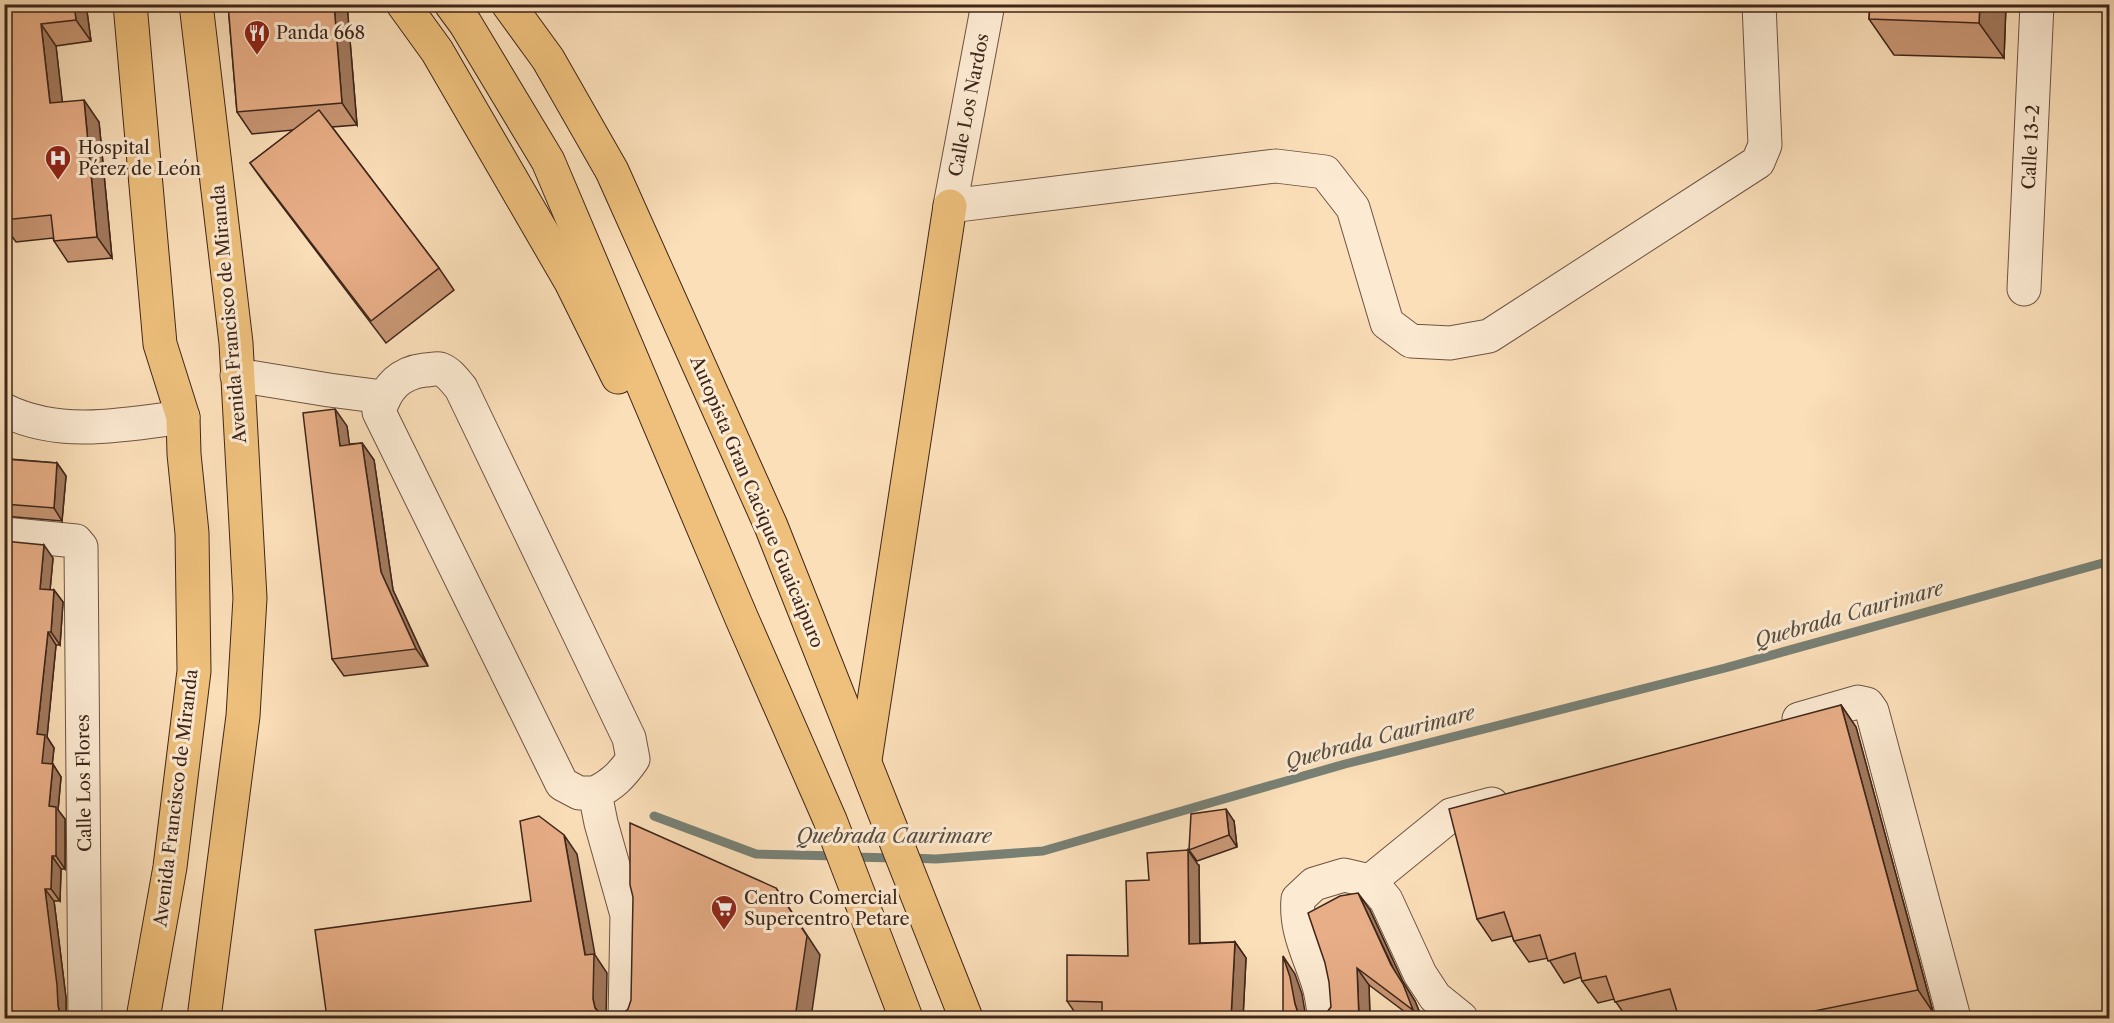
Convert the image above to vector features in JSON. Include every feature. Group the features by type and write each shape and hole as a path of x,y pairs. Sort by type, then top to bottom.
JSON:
{"main road":[{"name":"Avenida Francisco de Miranda","path":"130,4 160,344 183,417 184,454 192,533 194,671 170,867 143,1018"},
{"name":"Avenida Francisco de Miranda","path":"196,4 236,343 250,610 243,716 204,1018"},
{"path":"403,4 437,51 571,282 659,460 742,619"},
{"name":"Autopista Gran Cacique Guaicaipuro","path":"508,4 548,59 612,171 771,526 966,1018"},
{"path":"458,14 549,161 742,619 830,820 906,1018"},
{"path":"865,761 950,206"}],"street":[{"name":"Calle Los Nardos","path":"950,206 988,4"},
{"path":"950,206 1276,166 1325,172 1353,208 1387,323 1411,341 1450,344 1489,336 1758,162 1765,145 1759,4"},
{"name":"Calle 13-2","path":"2024,289 2037,4"},
{"path":"439,369 451,376 461,388 629,738 633,759 625,772 609,787 595,793 579,793 562,784 380,412 383,396 394,383 415,372 439,369"},
{"path":"237,375 383,396"},
{"path":"4,410 21,418 61,426 104,428 183,417"},
{"name":"Calle Los Flores","path":"4,534 76,541 81,547 85,1018"},
{"path":"1767,727 1858,702 1867,704 1872,711 1954,1018"},
{"path":"595,793 601,823 627,915 625,1018"},
{"path":"1370,881 1451,815 1519,796"},
{"path":"1325,1018 1319,986 1305,952 1297,916 1298,899 1314,884 1344,875 1370,881 1386,900 1420,974 1434,997 1461,1018"}],"building":[{"path":"4,4 74,4 76,20 41,24 50,103 84,100 97,237 54,241 51,215 4,220"},
{"path":"228,4 334,4 342,103 237,112"},
{"path":"1870,4 1980,4 1979,23 1869,19"},
{"path":"319,110 439,268 371,321 250,163"},
{"path":"335,409 340,446 362,443 381,572 416,649 332,659 303,413"},
{"path":"4,459 57,463 54,508 4,504"},
{"path":"4,541 44,545 40,589 54,590 51,632 48,632 37,734 45,735 42,763 53,764 49,806 56,807 56,856 52,856 51,889 45,889 61,1018 4,1018"},
{"path":"1841,705 1918,990 1780,1018 1679,1018 1670,989 1615,1002 1606,976 1582,981 1575,953 1548,961 1540,935 1514,941 1504,912 1477,919 1449,809"},
{"path":"1226,809 1229,835 1189,850 1191,814"},
{"path":"539,816 564,835 585,955 594,954 593,999 595,1008 603,1016 612,1018 327,1018 315,930 531,901 520,821"},
{"name":"Centro Comercial Supercentro Petare","path":"630,823 776,888 807,936 795,1018 612,1018 628,1009 631,1000 633,897 630,885"},
{"path":"1188,850 1189,944 1235,942 1231,1018 1102,1018 1102,1002 1067,1001 1067,955 1128,956 1126,881 1149,880 1147,853"},
{"path":"1358,893 1391,965 1403,984 1413,1010 1357,968 1359,1018 1318,1018 1325,1015 1331,1007 1329,982 1308,913 1340,896"},
{"path":"1283,956 1298,1013 1307,1018 1283,1018"}],"waterway":[{"name":"Quebrada Caurimare","path":"909,858 936,859 1043,851 1345,764 1725,668 2110,561"},
{"name":"Quebrada Caurimare","path":"654,816 756,854 838,856"},
{"name":"Quebrada Caurimare","path":"852,857 895,858"}],"place":[{"name":"Panda 668","path":"257,56"},
{"name":"Hospital Pérez de León","path":"58,181"},
{"name":"Centro Comercial Supercentro Petare","path":"724,931"}]}
